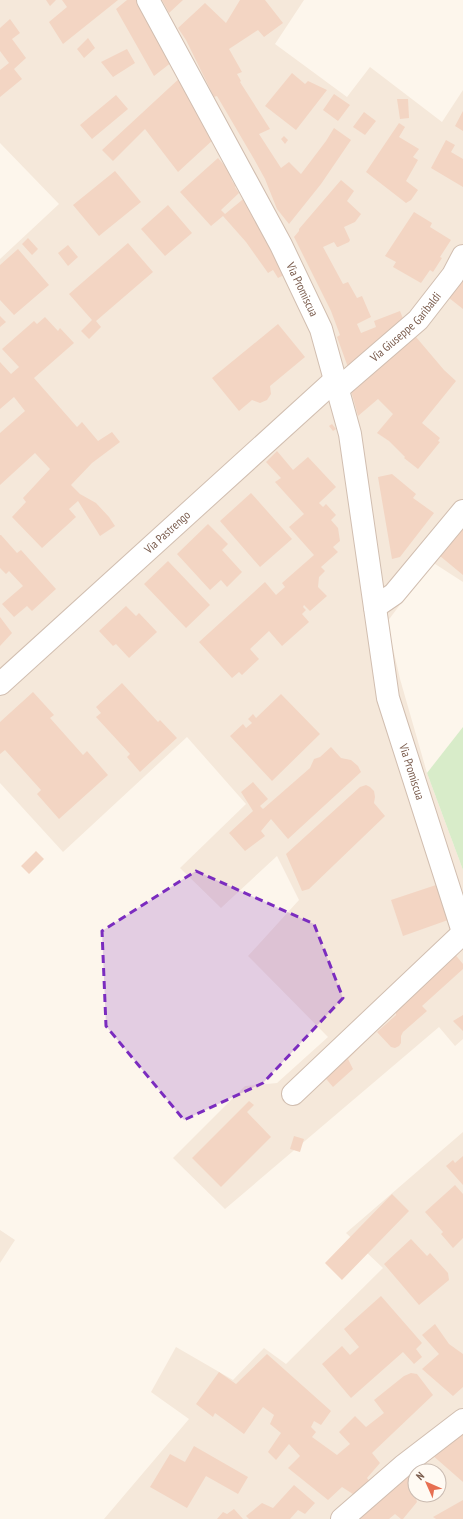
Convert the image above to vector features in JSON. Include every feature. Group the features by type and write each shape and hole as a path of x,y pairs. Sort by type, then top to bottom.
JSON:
{"street":[{"name":"Via Promiscua","path":"148,0 281,245 321,329 350,434 388,698 463,932"},
{"name":"Via Giuseppe Garibaldi","path":"337,385 418,320 452,275 463,256"},
{"name":"Via Pastrengo","path":"0,684 337,385"},
{"path":"375,608 394,594 463,511"},
{"path":"293,1094 463,932"},
{"path":"342,1519 403,1466 463,1420"}],"highlighted area":[{"path":"196,871 314,924 343,998 263,1083 184,1120 106,1026 102,931"}],"shaded area":[{"path":"0,0 304,0 275,44 347,97 370,67 442,122 463,90 463,582 432,562 387,622 400,679 427,773 463,870 463,1039 455,1046 439,1027 225,1209 173,1158 245,1086 277,1083 328,1037 248,956 299,900 277,856 221,908 180,868 246,804 187,737 63,852 0,783 0,259 59,204 0,143"},
{"path":"463,1132 463,1519 104,1519 189,1419 151,1392 176,1347 233,1380 264,1348 286,1364 383,1268 346,1233"},
{"path":"0,1230 15,1240 0,1263"}],"green space":[{"path":"463,727 463,870 427,773"}],"building":[{"path":"46,0 56,0 50,6"},
{"path":"62,0 118,0 63,44 49,22 67,7"},
{"path":"127,0 138,0 172,62 154,76 116,9"},
{"path":"162,0 183,0 169,13"},
{"path":"240,0 265,0 283,23 264,37 258,30 229,49 242,72 237,74 241,81 240,82 270,129 259,134 281,168 289,162 301,174 334,128 351,140 321,184 289,224 277,209 265,179 217,96 214,97 186,40 178,28 205,3 226,23"},
{"path":"10,19 20,33 12,39 26,58 14,69 22,79 0,97 0,70 9,63 0,51 0,28"},
{"path":"88,38 95,48 84,58 77,49"},
{"path":"127,49 135,63 113,77 101,62"},
{"path":"292,73 305,84 308,81 327,90 296,130 265,106"},
{"path":"182,76 215,138 178,172 145,129 113,161 102,150"},
{"path":"334,94 350,105 338,121 323,110"},
{"path":"116,95 128,109 92,139 80,125"},
{"path":"397,99 408,99 409,118 400,119"},
{"path":"463,111 463,131 455,126"},
{"path":"364,112 376,121 365,135 353,127"},
{"path":"399,123 405,127 399,137 419,149 413,157 418,160 406,181 418,190 411,200 406,203 366,172"},
{"path":"284,136 288,140 285,144 281,139"},
{"path":"446,140 455,145 451,152 463,159 463,187 431,168"},
{"path":"218,158 230,172 232,181 239,193 221,210 225,214 247,196 286,274 278,278 273,270 268,273 246,242 223,216 211,226 180,192"},
{"path":"115,171 141,202 99,236 73,205"},
{"path":"341,180 354,191 347,201 361,214 355,222 344,227 350,240 349,242 337,247 334,242 323,247 343,284 348,282 357,298 362,296 371,317 357,324 361,333 376,327 374,321 400,311 404,321 349,370 337,337 340,335 331,311 294,237 299,229"},
{"path":"168,205 192,233 165,256 141,229"},
{"path":"414,212 432,223 430,227 451,240 440,257 442,258 433,272 430,270 421,283 393,267 396,262 385,256"},
{"path":"28,238 38,249 32,255 22,244"},
{"path":"128,243 153,272 96,321 101,327 89,339 81,331 92,320 69,294"},
{"path":"68,245 78,257 68,266 58,253"},
{"path":"18,249 49,285 14,315 0,300 0,265"},
{"path":"463,264 463,309 444,294"},
{"path":"0,316 6,322 0,327"},
{"path":"45,317 58,331 60,328 74,343 34,378 77,427 82,422 98,441 112,432 120,442 92,463 71,485 80,494 96,503 115,526 100,536 78,501 69,509 76,517 42,548 12,517 26,502 23,498 50,469 35,453 0,485 0,433 25,411 14,397 0,409 0,362 11,374 19,367 2,349 34,321 37,324"},
{"path":"278,324 305,357 270,386 271,394 267,400 260,403 252,400 239,411 212,378"},
{"path":"416,337 444,370 456,381 422,423 440,438 438,441 440,442 418,469 404,458 405,457 389,441 377,433 393,414 378,399 358,416 350,387"},
{"path":"332,424 336,429 333,431 329,426"},
{"path":"277,451 293,470 308,457 336,487 319,503 323,507 326,504 336,515 331,520 338,528 340,541 333,547 338,552 321,567 325,571 319,577 318,587 327,596 310,611 304,605 303,607 306,610 302,614 309,622 282,646 269,631 250,649 259,659 242,675 239,672 232,678 199,642 265,582 276,595 285,587 282,583 314,555 289,527 304,514 275,482 281,478 266,462"},
{"path":"392,474 416,494 413,498 434,513 400,557 392,559 378,477"},
{"path":"251,493 292,539 260,567 220,521"},
{"path":"208,524 228,544 222,550 242,572 227,587 221,580 210,590 177,554"},
{"path":"463,529 463,575 440,556"},
{"path":"0,535 17,553 21,550 56,589 32,611 27,606 14,617 2,604 23,586 9,571 6,574 0,568"},
{"path":"168,561 210,605 186,628 144,584"},
{"path":"126,606 136,616 139,613 157,632 129,658 116,644 113,646 99,631"},
{"path":"0,617 12,633 0,646"},
{"path":"122,683 158,722 160,720 177,738 140,772 127,757 130,754 96,717 101,713 96,707"},
{"path":"33,692 54,715 50,718 83,755 87,751 108,775 59,819 37,794 41,790 5,750 0,754 0,722"},
{"path":"281,694 320,734 272,781 230,736 243,724 246,728 252,723 248,719 253,714 256,718"},
{"path":"331,747 341,758 351,760 358,766 361,772 288,839 271,819 261,831 265,836 245,851 229,833 253,811 241,792 253,782 268,799 260,806 263,809 310,768 314,759 320,757"},
{"path":"366,785 374,791 374,803 385,816 309,889 302,891 286,854 360,787"},
{"path":"36,851 44,859 29,874 21,866"},
{"path":"436,885 448,920 403,936 391,900"},
{"path":"453,952 463,964 463,969 422,1006 427,1011 403,1032 399,1046 395,1048 391,1047 377,1032 396,1015 396,1010"},
{"path":"463,1015 463,1031 453,1021"},
{"path":"354,1042 360,1047 348,1059 353,1069 333,1087 322,1074"},
{"path":"249,1101 254,1105 247,1112 271,1137 221,1187 192,1158"},
{"path":"294,1136 304,1139 300,1152 290,1149"},
{"path":"463,1156 463,1185 446,1166 453,1160 455,1163"},
{"path":"455,1185 463,1194 463,1238 453,1248 441,1234 443,1232 425,1212"},
{"path":"392,1194 409,1211 342,1280 325,1263"},
{"path":"411,1239 427,1256 430,1253 448,1273 449,1280 419,1305 384,1264"},
{"path":"381,1296 422,1343 416,1349 422,1357 414,1364 403,1352 351,1398 322,1364 342,1346 350,1355 359,1347 344,1329"},
{"path":"435,1324 449,1344 463,1354 463,1387 453,1396 422,1369 439,1354 422,1335"},
{"path":"267,1354 331,1411 321,1425 314,1421 311,1427 316,1432 312,1437 337,1455 350,1444 339,1432 355,1416 366,1427 384,1413 374,1400 404,1376 411,1373 417,1374 433,1395 372,1453 380,1463 367,1478 371,1483 359,1498 342,1487 328,1500 288,1468 300,1456 289,1444 276,1460 268,1452 281,1433 270,1424 274,1415 263,1407 244,1434 215,1413 213,1417 196,1404 219,1372 236,1384"},
{"path":"463,1428 463,1482 447,1468 447,1463 441,1463 431,1454"},
{"path":"194,1446 248,1477 238,1494 206,1476 187,1508 150,1487 170,1454 185,1462"},
{"path":"420,1460 424,1463 417,1463"},
{"path":"407,1472 407,1503 416,1503 403,1519 395,1514 389,1519 357,1519"},
{"path":"294,1485 315,1503 305,1514 298,1510 290,1519 249,1519 246,1516 262,1503 273,1508"},
{"path":"463,1500 463,1519 436,1519 433,1517"},
{"path":"234,1509 243,1519 217,1519 223,1512 227,1514"}]}
